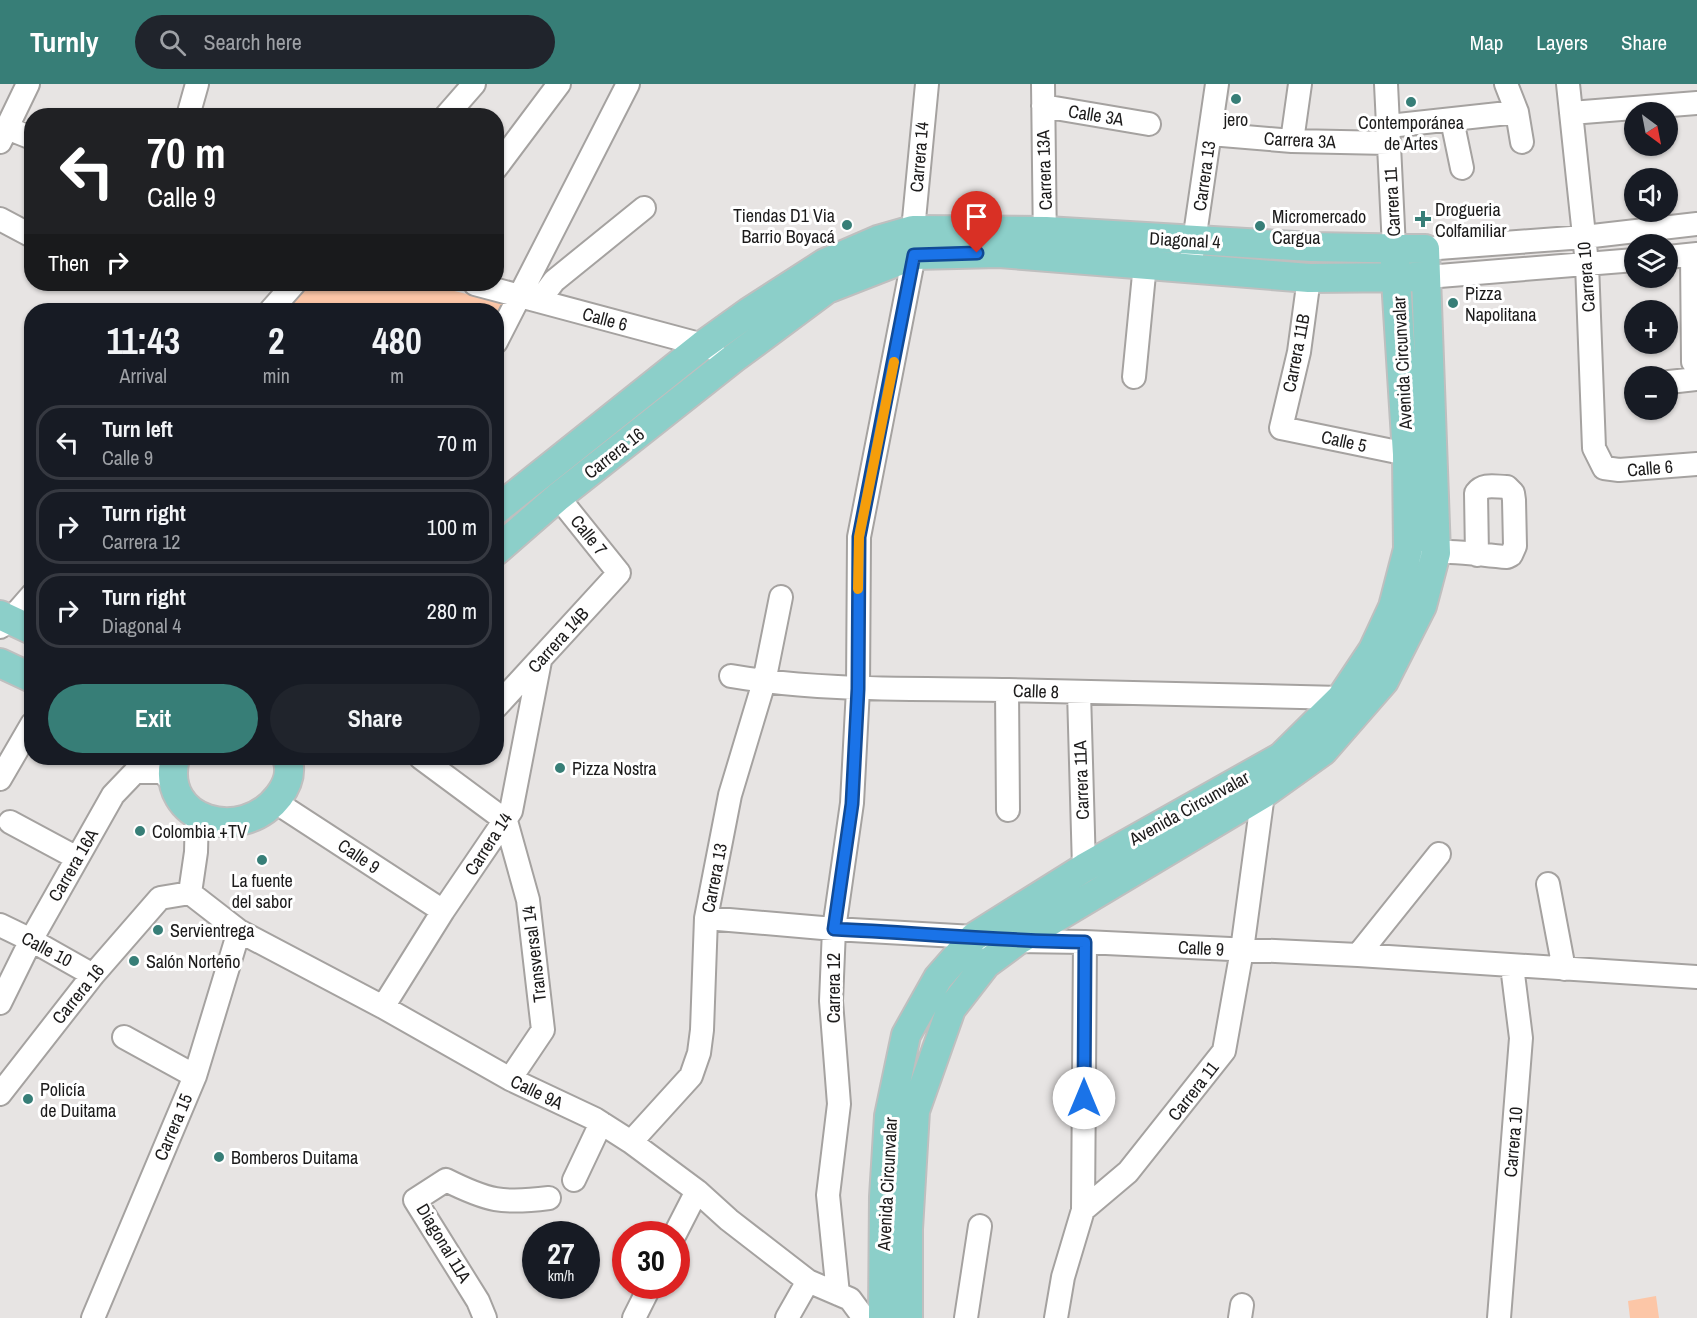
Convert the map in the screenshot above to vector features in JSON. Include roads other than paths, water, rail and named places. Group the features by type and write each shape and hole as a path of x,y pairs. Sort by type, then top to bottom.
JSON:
{"main road":[{"name":"Diagonal 4","path":"703,345 825,263 878,240 1045,243 1192,254 1309,278 1427,277"},
{"name":"Diagonal 4","path":"734,358 827,289 913,242"},
{"name":"Diagonal 4","path":"1045,243 1145,264 1192,254 1311,247 1425,249"},
{"name":"Avenida Circunvalar","path":"883,1318 884,1197 889,1116 906,1035 938,978 974,937 1084,868 1281,757 1341,698 1373,650 1389,615 1408,549 1407,454 1394,248"},
{"name":"Avenida Circunvalar","path":"908,1318 908,1229 915,1111 951,1009 986,964 1017,941 1263,794 1323,751 1384,681 1422,606 1436,553 1425,249"},
{"name":"Carrera 16","path":"504,504 703,345"},
{"name":"Carrera 16","path":"504,544 558,497 734,358"},
{"path":"0,663 24,674"},
{"path":"173,766 185,806 220,823 235,823 256,815 274,801 283,790 292,765"}],"street":[{"path":"190,108 197,84"},
{"path":"453,108 474,84"},
{"path":"504,157 559,84"},
{"path":"504,331 529,298 628,84"},
{"name":"Carrera 14","path":"913,242 927,84"},
{"name":"Carrera 13A","path":"1043,84 1045,243"},
{"name":"Carrera 13","path":"1192,254 1218,84"},
{"path":"1292,141 1300,84"},
{"name":"Carrera 11","path":"1386,84 1394,248"},
{"path":"1506,84 1517,112 1522,142"},
{"name":"Carrera 10","path":"1568,84 1587,264 1594,448 1604,468"},
{"path":"19,87 3,135 24,137"},
{"path":"1572,113 1697,103"},
{"name":"Calle 3A","path":"1042,106 1149,124"},
{"path":"1389,135 1452,120 1517,112"},
{"path":"1452,120 1462,168"},
{"name":"Carrera 3A","path":"1210,134 1292,141 1389,135"},
{"path":"529,298 554,281 644,208"},
{"path":"0,219 24,232"},
{"name":"Diagonal 4","path":"1425,249 1584,237 1697,224"},
{"name":"Carrera 12","path":"838,1294 828,1195 839,1104 831,1001 834,929 852,804 858,689 859,537 913,242"},
{"path":"1678,256 1694,254 1695,370 1678,378"},
{"name":"Diagonal 4","path":"1427,277 1624,261"},
{"path":"1134,376 1145,264"},
{"name":"Carrera 11B","path":"1281,428 1299,352 1309,278"},
{"path":"278,303 288,291"},
{"name":"Calle 6","path":"502,291 703,345 734,358"},
{"name":"Calle 5","path":"1281,428 1407,454"},
{"name":"Calle 6","path":"1604,468 1619,470 1697,464"},
{"name":"Calle 7","path":"558,497 619,573"},
{"path":"1408,549 1477,555"},
{"name":"Carrera 14B","path":"504,699 619,573"},
{"name":"Carrera 13","path":"631,1142 691,1076 699,1053 702,1030 706,918 730,795 764,682 781,597"},
{"path":"11,623 24,606"},
{"name":"Carrera 14","path":"383,1007 511,811 540,661"},
{"name":"Calle 8","path":"731,676 764,682 858,689 1341,698"},
{"path":"1007,690 1008,810"},
{"name":"Carrera 11A","path":"1079,692 1084,868"},
{"path":"0,779 24,738"},
{"path":"440,765 506,821"},
{"name":"Carrera 16A","path":"0,1003 31,940 113,795 135,772 162,772 173,766"},
{"name":"Carrera 11","path":"1083,1210 1128,1172 1224,1051 1242,950 1263,794"},
{"name":"Calle 9","path":"274,801 443,912"},
{"path":"190,893 196,852 197,813"},
{"name":"Transversal 14","path":"506,821 528,900 543,1030 510,1080"},
{"path":"10,822 77,858"},
{"path":"1358,955 1440,854"},
{"path":"1548,884 1564,969"},
{"name":"Carrera 16","path":"0,1094 93,975 160,898 190,893"},
{"name":"Calle 9A","path":"190,893 239,931 383,1007 510,1080 601,1123 631,1142 697,1191 729,1221 808,1281 850,1299 864,1318"},
{"name":"Calle 9","path":"706,918 1017,941 1358,955 1697,977"},
{"name":"Calle 10","path":"0,925 93,975"},
{"name":"Carrera 15","path":"93,1318 195,1076 239,931"},
{"path":"1056,1318 1063,1277 1083,1210 1085,942"},
{"name":"Carrera 10","path":"1498,1318 1521,1038 1512,966"},
{"path":"124,1037 195,1076"},
{"path":"574,1180 601,1123"},
{"name":"Diagonal 11A","path":"485,1318 478,1301 415,1200 446,1180 477,1195 503,1202 549,1198"},
{"path":"682,1221 697,1191"},
{"path":"966,1318 980,1226"},
{"path":"787,1318 808,1281"},
{"path":"634,1318 644,1299"}],"place":[{"name":"jero","path":"1236,99"},
{"name":"Contemporánea de Artes","path":"1411,102"},
{"name":"Drogueria Colfamiliar","path":"1423,219"},
{"name":"Tiendas D1 Via Barrio Boyacá","path":"847,225"},
{"name":"Micromercado Cargua","path":"1260,226"},
{"name":"Pizza Napolitana","path":"1453,303"},
{"name":"Pizza Nostra","path":"560,768"},
{"name":"Colombia +TV","path":"140,831"},
{"name":"La fuente del sabor","path":"262,860"},
{"name":"Servientrega","path":"158,930"},
{"name":"Salón Norteño","path":"134,961"},
{"name":"Policía de Duitama","path":"28,1099"},
{"name":"Bomberos Duitama","path":"219,1157"}]}
